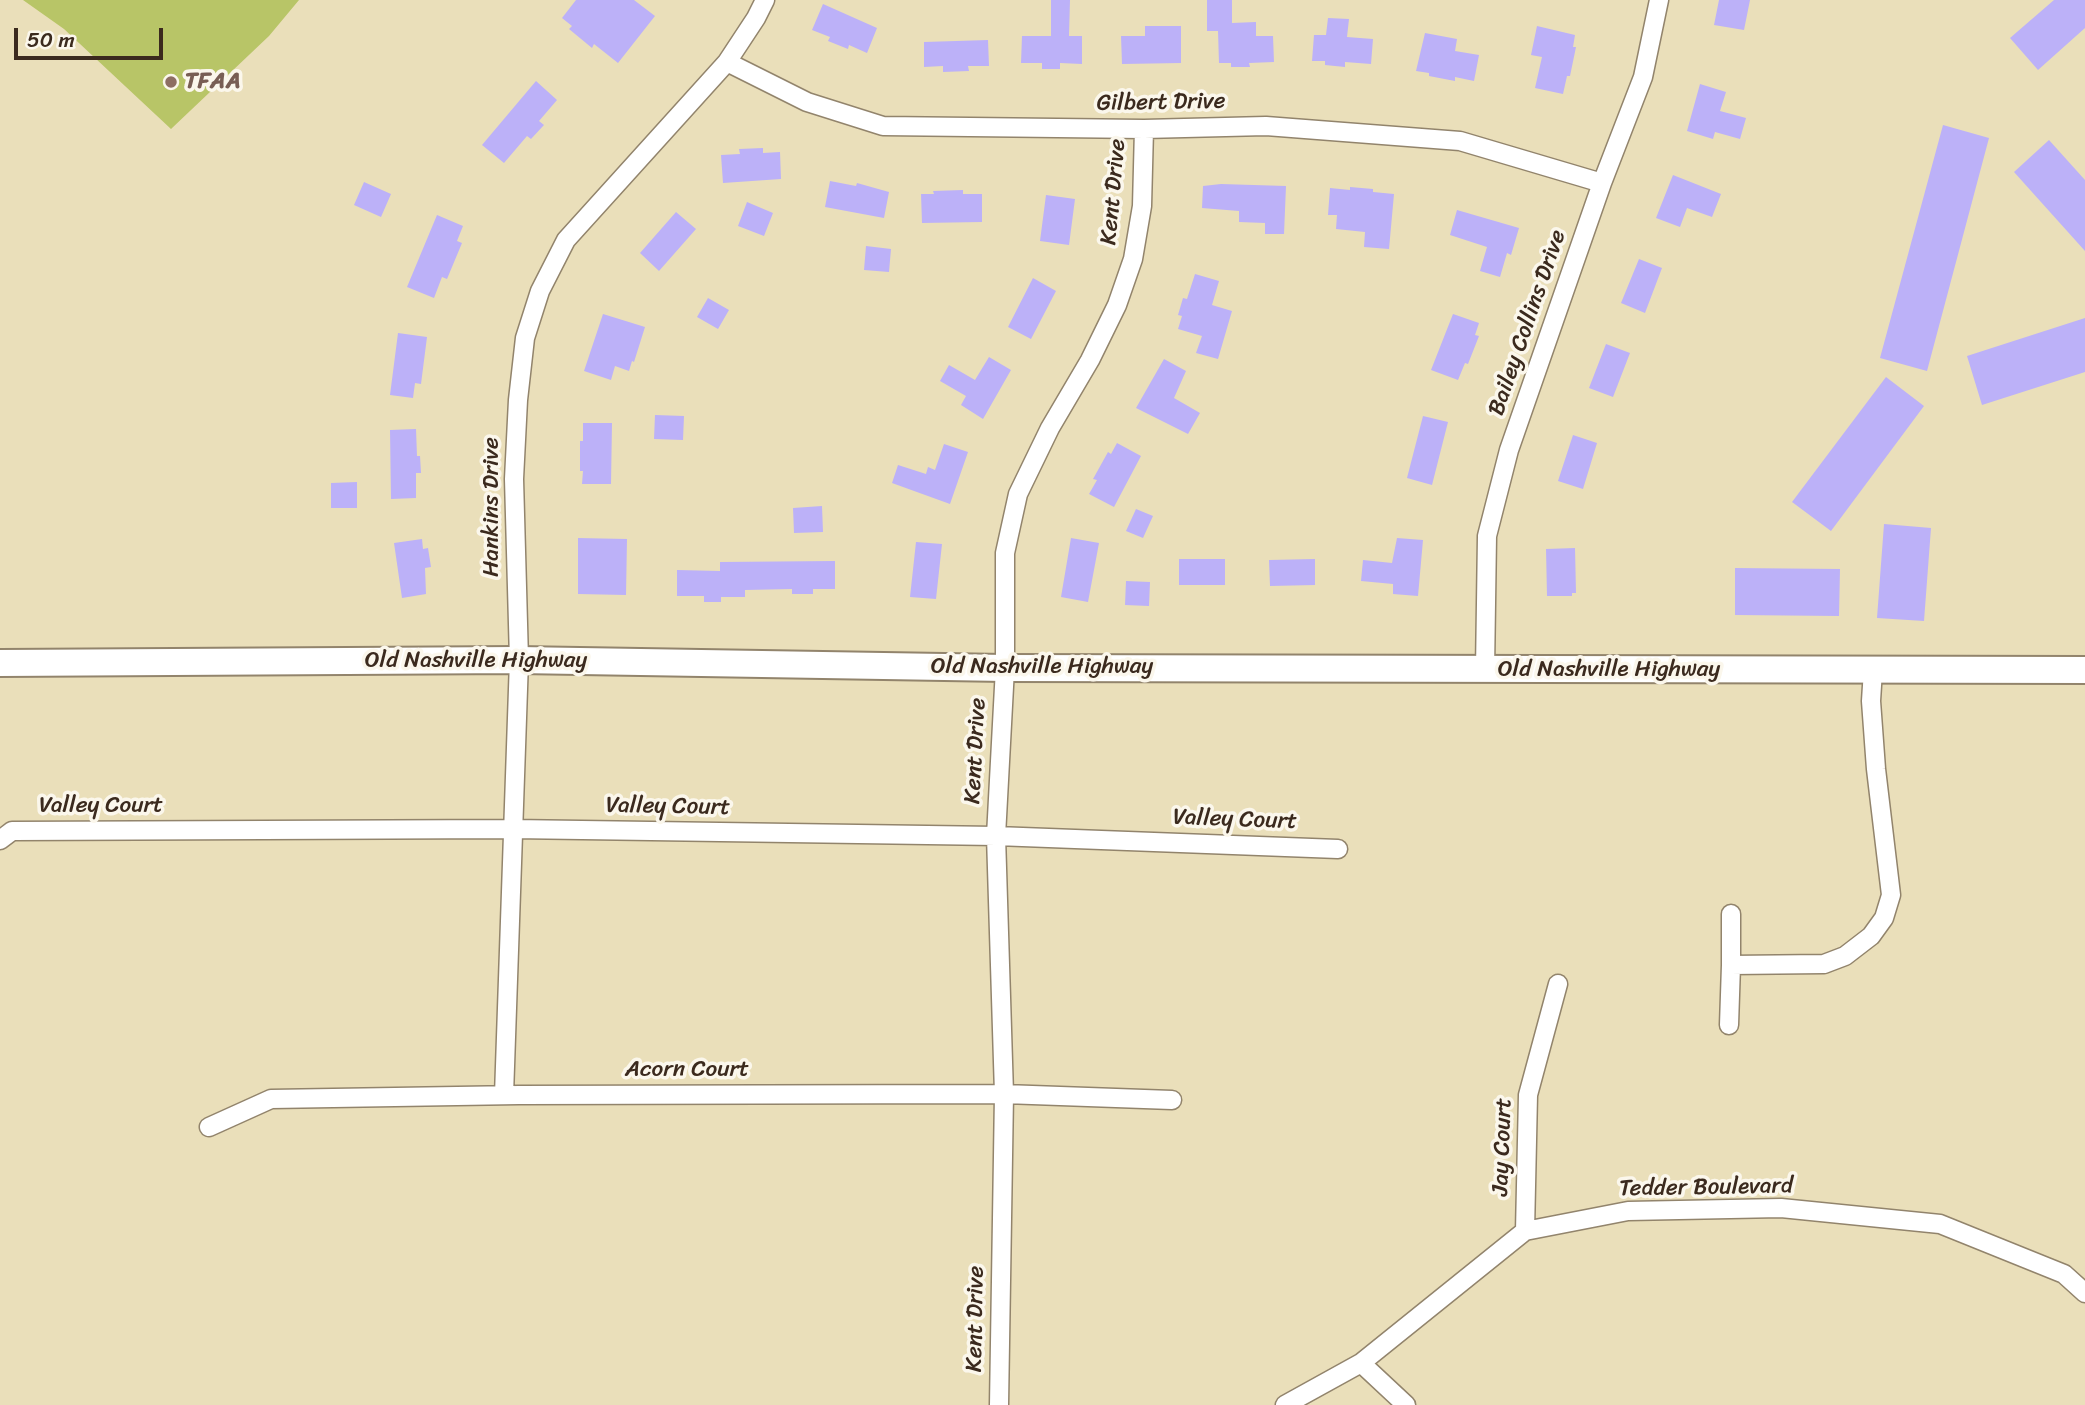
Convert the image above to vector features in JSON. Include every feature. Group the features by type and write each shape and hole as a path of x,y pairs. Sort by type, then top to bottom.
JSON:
{"main road":[{"name":"Old Nashville Highway","path":"0,663 519,660 1005,668 2085,670"}],"street":[{"name":"Hankins Drive","path":"505,1095 519,660 514,480 518,400 525,338 540,291 566,240 727,62 765,0"},
{"name":"Bailey Collins Drive","path":"1485,670 1487,536 1509,450 1602,183 1643,77 1659,0"},
{"name":"Gilbert Drive","path":"727,62 807,102 883,126 1144,129 1266,126 1460,141 1602,183"},
{"name":"Kent Drive","path":"999,1405 1004,1094 996,836 1005,668 1006,553 1018,494 1050,428 1090,360 1117,306 1133,259 1142,206 1144,129"},
{"path":"1731,965 1824,964 1845,956 1871,936 1884,918 1891,895 1876,768 1871,701 1872,670"},
{"name":"Valley Court","path":"0,840 12,831 513,829 996,836 1338,849"},
{"path":"1729,1025 1731,914"},
{"name":"Jay Court","path":"1525,1231 1528,1095 1558,984"},
{"name":"Acorn Court","path":"209,1127 271,1099 505,1095 1004,1094 1172,1100"},
{"name":"Tedder Boulevard","path":"1285,1405 1361,1363 1525,1231 1629,1211 1781,1208 1940,1224 2064,1274 2085,1293"},
{"path":"1361,1363 1406,1405"}],"green space":[{"name":"TFAA","path":"23,0 299,0 269,36 171,129 64,29"}],"building":[{"path":"576,0 634,0 655,16 618,63 594,44 592,48 569,29 572,26 562,18"},
{"path":"1051,0 1070,0 1069,36 1082,36 1082,64 1060,63 1060,69 1042,69 1042,63 1021,63 1022,36 1051,36"},
{"path":"1207,0 1232,0 1232,23 1256,22 1256,36 1273,36 1274,62 1249,63 1250,67 1231,67 1231,63 1219,63 1218,31 1207,31"},
{"path":"1719,0 1750,0 1744,30 1714,25"},
{"path":"2054,0 2085,0 2085,28 2038,70 2010,38"},
{"path":"823,4 877,28 867,53 849,45 848,49 828,41 830,37 812,30"},
{"path":"1328,18 1349,19 1347,37 1373,39 1371,64 1345,62 1345,67 1325,65 1325,61 1312,61 1314,35 1326,35"},
{"path":"1145,26 1181,26 1181,63 1122,64 1121,36 1145,36"},
{"path":"1537,26 1575,35 1573,47 1576,47 1563,94 1535,88 1542,57 1531,55"},
{"path":"1425,33 1457,39 1455,51 1479,55 1474,81 1455,77 1455,81 1416,71"},
{"path":"988,40 989,66 968,66 969,71 943,72 943,66 924,67 924,42"},
{"path":"536,81 557,100 539,121 544,125 531,139 527,136 504,163 482,145"},
{"path":"1700,84 1726,92 1720,111 1746,118 1740,139 1715,132 1713,139 1687,131"},
{"path":"1943,125 1989,138 1927,371 1880,358"},
{"path":"2049,140 2085,180 2085,251 2014,172"},
{"path":"763,148 763,153 780,152 781,179 723,183 721,155 740,154 739,149"},
{"path":"1673,175 1721,194 1712,217 1687,208 1680,227 1656,218"},
{"path":"830,181 856,186 857,183 889,192 884,218 825,207"},
{"path":"364,182 391,194 381,217 354,205"},
{"path":"1203,186 1286,186 1284,234 1265,234 1265,223 1239,222 1239,211 1202,208"},
{"path":"1350,187 1394,194 1389,249 1364,247 1365,232 1336,229 1337,215 1328,215 1330,188 1350,190"},
{"path":"963,190 963,194 982,194 982,222 922,223 921,194"},
{"path":"1046,195 1075,199 1069,245 1040,241"},
{"path":"747,202 773,213 764,236 738,226"},
{"path":"1457,210 1519,228 1511,255 1507,253 1500,277 1480,271 1487,247 1450,235"},
{"path":"676,212 696,229 659,271 640,253"},
{"path":"437,215 463,226 457,241 462,243 447,279 442,277 434,298 407,287"},
{"path":"866,246 891,249 889,272 864,270"},
{"path":"1639,259 1662,268 1645,313 1621,303"},
{"path":"1195,274 1219,281 1212,305 1232,311 1218,359 1196,353 1202,336 1178,329 1182,316 1178,315 1183,298 1187,299"},
{"path":"1033,278 1056,291 1031,339 1008,327"},
{"path":"708,298 729,310 718,329 697,317"},
{"path":"603,314 645,327 629,371 615,366 611,380 584,371"},
{"path":"1453,314 1479,323 1475,335 1479,336 1468,364 1465,363 1458,380 1431,370"},
{"path":"2085,318 2085,372 1982,405 1967,356"},
{"path":"398,333 427,337 421,384 415,383 413,398 390,395"},
{"path":"1606,344 1630,353 1613,397 1589,388"},
{"path":"989,357 1011,370 983,419 961,405 966,396 940,381 949,365 975,380"},
{"path":"1164,359 1186,371 1174,398 1200,413 1188,434 1136,408"},
{"path":"1886,377 1924,406 1831,531 1792,502"},
{"path":"655,415 684,416 683,440 654,439"},
{"path":"1423,416 1448,422 1432,485 1407,478"},
{"path":"583,423 612,423 611,484 582,484 580,441 583,441"},
{"path":"416,429 421,473 416,473 416,498 391,499 390,430"},
{"path":"1573,435 1597,443 1583,489 1558,481"},
{"path":"1117,443 1141,456 1114,507 1089,494 1097,480 1093,479 1108,452 1111,454"},
{"path":"944,444 968,452 950,504 892,483 898,465 926,474 928,467 935,470"},
{"path":"357,482 357,508 331,508 331,483"},
{"path":"822,506 823,532 794,533 793,508"},
{"path":"1136,509 1153,516 1143,538 1126,531"},
{"path":"1884,524 1931,528 1924,621 1877,618"},
{"path":"578,538 627,539 626,595 578,594"},
{"path":"1071,538 1099,543 1088,602 1061,597"},
{"path":"1397,538 1423,540 1418,596 1393,594 1393,584 1361,581 1363,560 1392,563"},
{"path":"422,539 423,549 428,548 431,567 425,568 426,594 402,598 394,543"},
{"path":"916,542 942,544 936,599 910,597"},
{"path":"1575,548 1576,593 1572,593 1572,596 1547,596 1546,549"},
{"path":"1179,559 1225,559 1225,585 1179,585"},
{"path":"1315,559 1315,585 1270,586 1269,560"},
{"path":"835,561 835,589 813,589 813,594 792,594 792,589 745,590 745,597 721,597 721,602 704,602 704,596 677,596 677,570 720,571 720,562"},
{"path":"1735,568 1840,569 1839,616 1735,615"},
{"path":"1126,581 1150,582 1149,606 1125,605"}],"place":[{"name":"TFAA","path":"171,82"}]}
